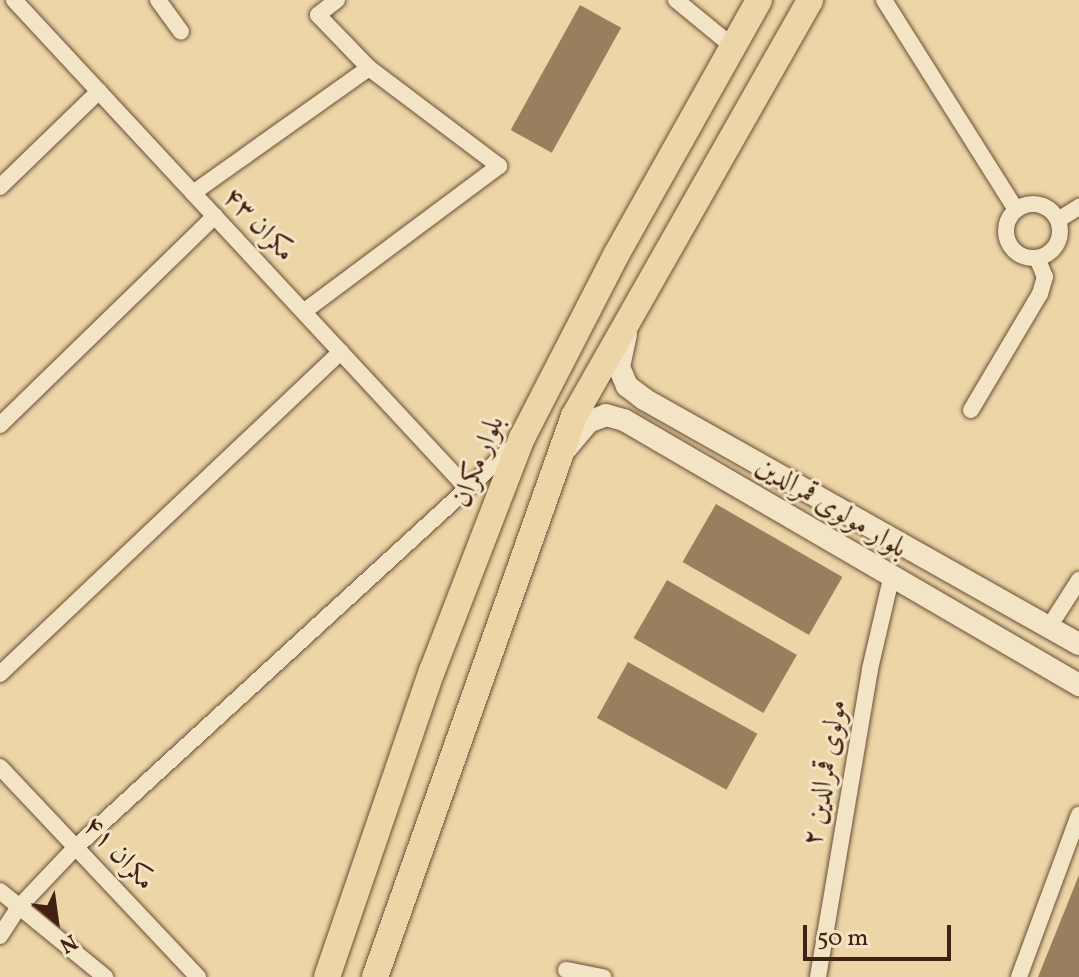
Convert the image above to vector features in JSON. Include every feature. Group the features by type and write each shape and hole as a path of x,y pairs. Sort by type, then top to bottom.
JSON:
{"main road":[{"name":"بلوار مکران","path":"327,977 427,684 522,438 546,384 759,0"},
{"path":"375,977 574,416 810,0"}],"street":[{"name":"مکران ۴۳","path":"14,0 465,486"},
{"path":"158,0 181,32"},
{"path":"303,312 499,166 369,68 318,15 337,0"},
{"path":"676,0 732,46"},
{"path":"884,0 1016,210"},
{"path":"193,193 369,68"},
{"path":"0,187 99,91"},
{"path":"1041,205 1058,220 1059,242 1037,258 1020,255 1008,242 1007,225 1016,210 1041,205"},
{"path":"1058,220 1079,207"},
{"path":"0,425 215,216"},
{"path":"971,410 1040,294 1045,277 1037,258"},
{"name":"بلوار مولوی قمرالدین","path":"634,312 619,367 627,386 1079,644"},
{"path":"0,674 341,352"},
{"name":"بلوار مولوی قمرالدین","path":"560,455 588,422 606,415 624,420 891,579 1079,685"},
{"path":"0,936 19,907 76,847 465,486 522,438"},
{"name":"مولوی قمرالدین ۲","path":"818,977 870,669 891,579"},
{"path":"1049,627 1079,580"},
{"name":"مکران ۴۱","path":"0,767 198,977"},
{"path":"1019,977 1079,815"},
{"path":"0,891 105,977"},
{"path":"566,970 603,977"}],"building":[{"path":"580,5 621,28 552,153 511,130"},
{"path":"716,504 842,577 809,635 682,562"},
{"path":"667,580 797,655 763,713 634,638"},
{"path":"628,662 757,734 726,790 597,718"},
{"path":"1079,875 1079,977 1038,977"}]}
